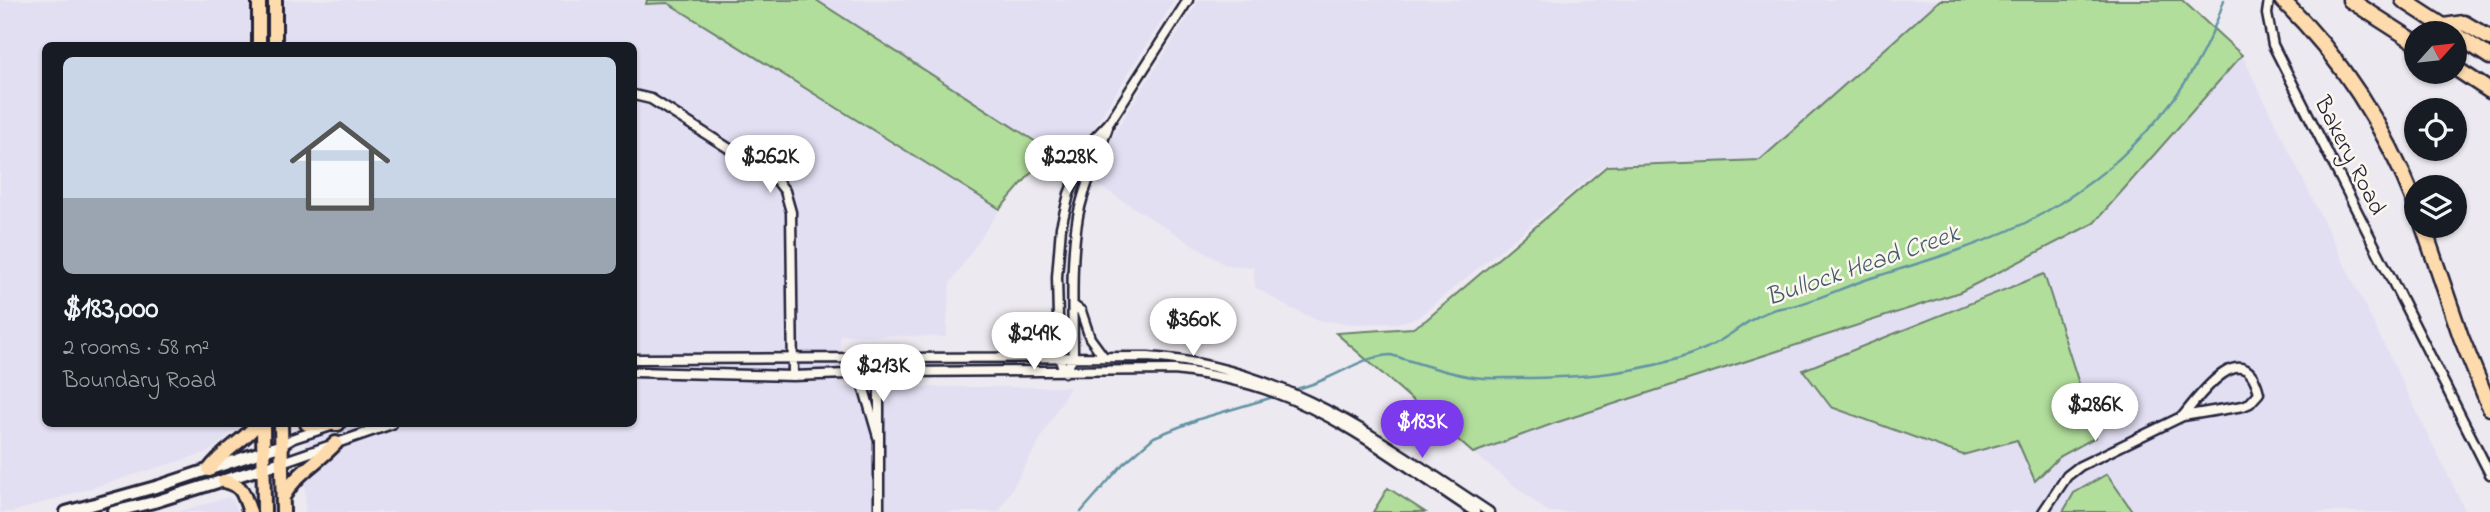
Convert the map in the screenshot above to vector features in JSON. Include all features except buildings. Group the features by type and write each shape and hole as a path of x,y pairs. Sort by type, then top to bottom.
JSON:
{"highway":[{"path":"2350,0 2404,35"},
{"path":"2403,0 2436,21"},
{"path":"2285,3 2334,57 2366,104 2404,178"},
{"path":"2468,25 2490,38"},
{"path":"2468,42 2490,57"},
{"path":"2468,77 2490,92"},
{"path":"2427,238 2461,337 2490,408"}],"main road":[{"path":"258,0 259,42"},
{"path":"275,0 275,42"},
{"path":"209,470 218,457 255,427"},
{"path":"263,427 264,512"},
{"path":"281,427 284,512"},
{"path":"283,497 292,480 321,459 336,443"},
{"path":"66,512 209,470 282,445"},
{"path":"113,512 282,462"},
{"path":"224,481 237,485 242,490 250,512"}],"street":[{"path":"1065,372 1059,358 1057,277 1061,227 1069,194 1089,144 1109,123 1188,0"},
{"name":"Bakery Road","path":"2269,0 2267,14 2273,45 2490,474"},
{"path":"637,96 651,99 774,177 785,191 791,212 793,376"},
{"path":"1065,372 1073,358 1074,250 1079,215 1088,180 1109,123"},
{"path":"1074,306 1081,311 1090,338 1104,358"},
{"path":"1009,356 1021,346 1043,338 1058,327"},
{"path":"637,359 870,360 1009,356 1172,359 1206,364 1306,406 1376,442 1489,512"},
{"path":"870,360 862,374 862,382 879,438"},
{"path":"870,360 879,375 879,512"},
{"path":"2043,512 2067,476 2080,466 2183,416 2210,413 2250,403 2259,393 2257,383 2243,369 2231,368 2224,371 2183,416"},
{"path":"637,372 793,376 879,375 901,372 1174,370 1234,376"},
{"path":"282,445 294,438 329,427"},
{"path":"282,462 383,427"},
{"path":"1376,442 1475,512"}],"shaded area":[{"path":"0,0 647,0 647,4 668,3 1000,209 950,284 946,337 840,335 842,387 1070,387 999,512 305,512 306,427 637,427 637,42 42,42 42,427 239,427 209,452 13,512 0,512"},
{"path":"816,0 1175,0 1098,121 1075,167"},
{"path":"1199,0 1940,0 1760,160 1606,164 1417,318 1398,323 1353,324 1317,320 1288,307 1255,287 1253,267 1225,265 1093,182 1116,130"},
{"path":"2242,55 2466,512 1548,512 1473,453 2094,223"},
{"path":"228,497 234,501 238,512 177,512"}],"green space":[{"path":"647,0 816,0 1050,151 1000,209 668,3 646,4"},
{"path":"1940,0 2182,0 2242,55 2094,223 1960,292 1555,423 1473,453 1336,333 1413,328 1426,320 1607,166 1760,160"},
{"path":"2044,274 2096,437 2059,457 2035,481 2017,440 1963,455 1831,407 1803,370"},
{"path":"2107,474 2133,512 2063,512 2074,493"},
{"path":"1388,488 1425,512 1373,512"}],"waterway":[{"name":"Bullock Head Creek","path":"1293,390 1321,381 1365,361 1391,355 1453,373 1489,378 1586,375 1657,364 1712,346 1766,312 1794,306 2006,232 2090,183 2147,131 2193,70 2211,36 2224,0"},
{"name":"Bullock Head Creek","path":"1081,512 1123,464 1154,437 1199,419 1277,396"}]}
